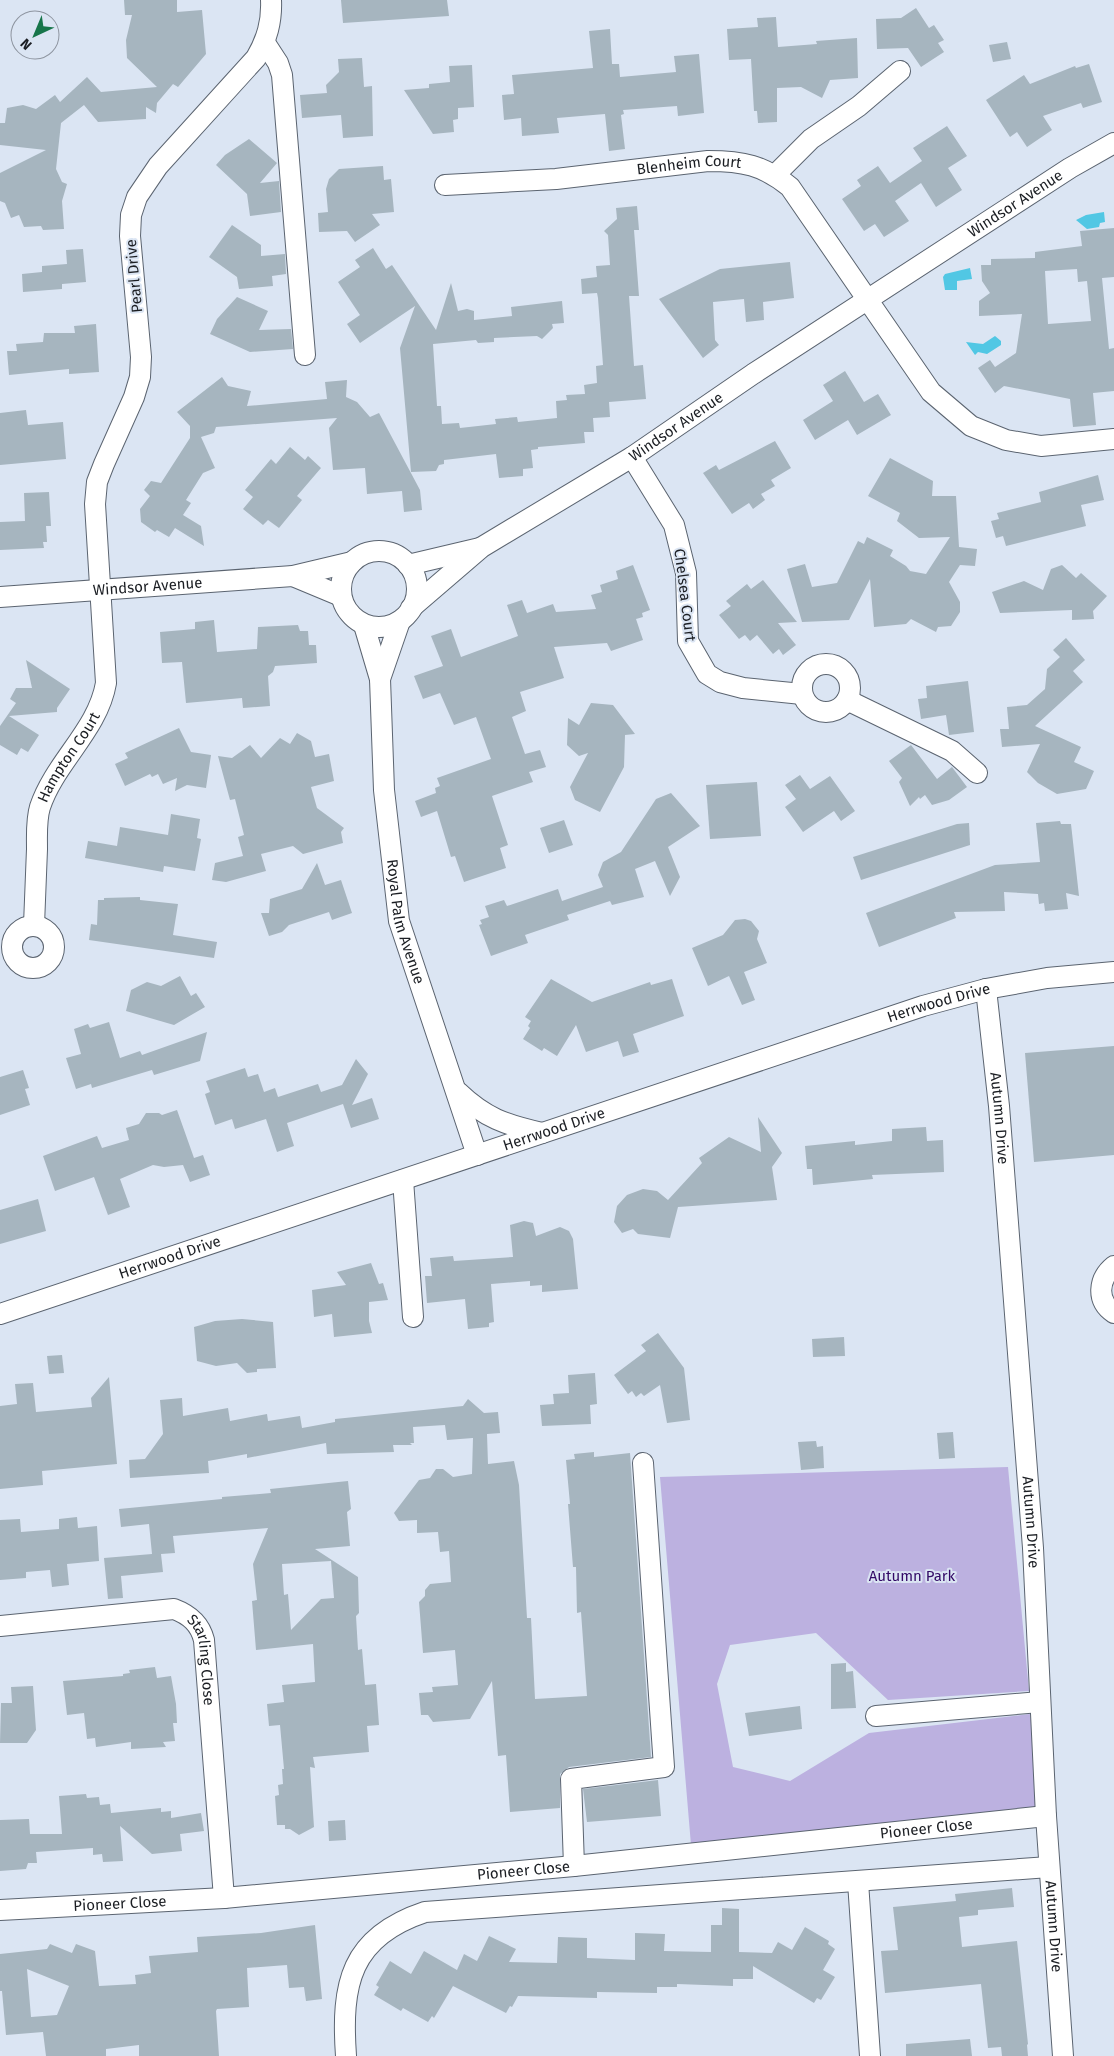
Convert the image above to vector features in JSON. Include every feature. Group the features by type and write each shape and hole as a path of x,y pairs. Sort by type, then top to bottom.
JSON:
{"street":[{"name":"Pearl Drive","path":"99,591 95,504 97,482 134,397 140,378 130,236 131,215 141,189 158,166 256,58 265,43 270,25 270,0"},
{"path":"265,43 278,63 282,75 305,355"},
{"path":"775,175 811,139 859,106 900,70"},
{"name":"Windsor Avenue","path":"406,614 482,547 632,457 866,300 1070,168 1114,143"},
{"name":"Blenheim Court","path":"446,185 556,179 708,161 730,161 758,166 775,175 790,187 866,300"},
{"path":"866,300 931,392 970,426 1006,440 1041,446 1114,440"},
{"name":"Chelsea Court","path":"632,457 674,525 686,573 688,641 707,674 720,682 743,688 802,694"},
{"name":"Windsor Avenue","path":"408,565 482,547"},
{"path":"374,551 387,552 398,557 408,565 414,576 417,588 406,614 389,626 376,627 364,624 354,618 345,608 341,596 341,584 345,572 352,562 362,555 374,551"},
{"name":"Windsor Avenue","path":"0,597 294,576 352,562"},
{"name":"Windsor Avenue","path":"294,576 341,596"},
{"name":"Hampton Court","path":"34,925 38,823 41,805 103,700 106,683 99,591"},
{"name":"Royal Palm Avenue","path":"380,679 406,614"},
{"name":"Royal Palm Avenue","path":"364,624 380,679 384,790 399,920 477,1155"},
{"path":"833,665 841,669 850,683 847,700 835,711 818,712 811,708 802,694 802,685 809,670 816,666 833,665"},
{"path":"847,700 952,751 977,773"},
{"name":"Herrwood Drive","path":"0,1314 923,1006 986,989 1047,978 1114,972"},
{"name":"Autumn Drive","path":"986,989 999,1106 1033,1548 1049,1867 1064,2056"},
{"path":"456,1090 484,1114 498,1122 543,1133"},
{"path":"403,1180 413,1317"},
{"path":"1114,1266 1103,1279 1101,1288 1105,1306 1114,1314"},
{"path":"574,1866 570,1779 664,1767 643,1463"},
{"name":"Starling Close","path":"0,1626 174,1609 184,1612 201,1628 204,1640 224,1898"},
{"path":"876,1716 1040,1702"},
{"name":"Pioneer Close","path":"0,1910 224,1898 574,1866 1046,1816"},
{"path":"346,2056 344,2013 346,1990 355,1966 368,1946 389,1927 425,1912 1049,1867"},
{"path":"858,1882 870,2056"}],"green space":[{"name":"Autumn Park","path":"1008,1467 1029,1691 888,1700 816,1633 730,1645 717,1684 733,1767 790,1781 869,1733 1030,1714 1046,1816 768,1835 691,1845 660,1477"}],"water":[{"path":"1104,212 1105,222 1100,223 1099,227 1087,229 1076,220 1086,215"},
{"path":"970,268 972,279 957,281 957,290 945,290 943,277 945,274"},
{"path":"995,336 1001,341 1001,345 987,354 978,352 975,355 966,342 983,344"}],"building":[{"path":"124,0 177,0 177,12 202,10 206,54 178,87 173,84 157,103 156,113 146,107 146,119 98,122 84,105 61,123 56,169 62,182 67,184 62,201 64,229 43,230 41,226 24,227 19,215 11,218 5,203 0,201 0,173 46,150 0,145 0,123 5,123 7,108 23,105 36,109 55,95 60,102 87,77 101,92 157,87 127,58 126,40 132,15 125,15"},
{"path":"341,0 447,0 449,16 343,23"},
{"path":"916,8 929,28 934,25 944,40 938,43 944,52 921,67 908,48 877,49 876,19 901,18"},
{"path":"776,17 778,47 817,44 816,41 857,38 858,78 830,80 822,98 801,87 777,88 777,122 758,123 757,111 754,111 751,59 729,60 727,29 758,27 757,18"},
{"path":"610,29 612,64 619,64 620,77 676,72 674,56 699,54 704,113 678,116 677,106 623,110 624,114 621,115 625,149 609,151 605,114 557,118 559,133 522,136 521,118 504,120 502,95 514,94 512,75 593,68 589,31"},
{"path":"1007,42 1011,59 993,62 989,45"},
{"path":"362,58 364,87 372,86 373,136 343,138 341,115 302,118 300,95 327,93 326,85 339,72 338,59"},
{"path":"1089,64 1102,102 1083,108 1081,103 1043,116 1052,130 1027,147 1017,132 1010,137 986,100 1024,75 1030,84 1075,66 1076,68"},
{"path":"472,65 474,107 458,108 458,119 453,120 454,132 433,134 404,90 429,88 429,84 450,82 449,66"},
{"path":"947,126 967,156 948,168 962,190 936,207 921,183 895,201 909,221 884,237 875,224 864,231 842,199 861,186 857,180 878,166 890,183 922,161 913,148"},
{"path":"249,139 277,163 260,183 279,181 281,212 250,216 247,194 216,165 225,155"},
{"path":"383,166 384,180 391,179 394,212 372,214 380,225 355,242 347,231 319,232 318,213 328,212 326,189 329,179 339,169"},
{"path":"637,206 639,230 634,230 639,296 629,296 634,366 643,365 646,399 609,402 610,417 593,418 594,432 584,432 585,443 538,447 538,449 531,450 533,468 523,469 523,476 499,478 496,454 444,460 444,464 439,465 436,471 411,472 400,348 415,306 360,343 347,324 360,315 338,282 360,267 355,260 373,248 386,269 392,265 436,330 451,283 458,311 467,309 474,311 474,320 512,316 511,307 562,301 564,323 552,324 553,328 542,339 537,336 494,338 494,342 478,343 476,340 433,344 437,406 441,406 442,424 459,423 460,428 496,424 495,419 517,417 518,422 557,418 556,401 567,400 566,395 585,394 584,385 597,383 596,366 603,365 597,293 582,294 581,279 597,277 596,266 610,265 608,235 604,231 617,219 616,208"},
{"path":"232,225 261,245 261,256 285,254 286,274 272,276 273,286 239,289 237,277 209,257"},
{"path":"1114,228 1114,277 1102,278 1109,349 1114,348 1114,391 1093,393 1096,425 1073,427 1070,399 1004,386 995,393 978,368 990,360 995,367 1016,353 1022,314 979,316 979,301 990,293 982,281 981,265 991,265 991,259 1035,258 1035,252 1082,246 1080,231","holes":["1077,269 1078,282 1087,281 1091,321 1048,324 1045,271"]},
{"path":"83,249 86,282 62,284 62,289 23,292 22,274 42,272 42,266 67,264 66,250"},
{"path":"790,262 794,298 763,302 764,320 746,322 744,299 713,302 715,340 719,345 703,358 659,299 720,269"},
{"path":"237,297 268,311 259,330 291,329 293,349 250,352 210,334 217,319"},
{"path":"96,324 99,372 69,374 69,369 9,375 7,351 17,351 16,344 43,342 44,333 75,333 74,326"},
{"path":"845,371 864,402 878,394 891,415 857,435 848,420 815,440 803,420 833,401 823,385"},
{"path":"222,377 228,386 251,391 247,406 327,399 325,382 347,380 346,397 357,402 370,417 379,413 420,490 422,510 404,512 402,491 367,494 365,468 333,470 329,428 337,418 216,427 214,433 201,437 215,468 203,473 186,500 191,503 183,515 201,526 204,546 175,528 169,537 157,530 155,532 141,522 140,509 150,496 144,490 151,481 161,483 190,438 190,426 177,412"},
{"path":"26,410 28,425 63,422 66,459 0,465 0,413"},
{"path":"775,441 791,468 771,480 775,486 761,494 765,500 753,509 749,503 732,514 703,473 716,465 719,470"},
{"path":"290,447 305,460 308,456 321,468 297,496 302,500 279,528 268,520 263,525 243,509 253,497 245,490 271,459 276,464"},
{"path":"890,458 933,481 932,496 956,496 959,547 977,549 975,566 960,565 949,582 960,602 960,612 951,626 938,627 936,632 911,619 906,624 874,627 870,579 849,620 802,622 787,569 805,564 812,587 837,583 858,541 864,544 867,537 893,550 890,556 906,566 910,571 926,574 950,537 919,538 897,521 900,513 868,496"},
{"path":"1098,475 1104,500 1081,505 1086,526 1006,546 1003,536 996,538 991,521 999,519 997,513 1041,502 1039,492"},
{"path":"49,492 51,526 46,526 47,542 43,542 44,548 0,550 0,522 25,521 24,493"},
{"path":"633,565 650,610 642,613 643,617 636,619 643,640 611,651 607,643 554,647 564,678 520,692 526,711 512,717 525,754 540,750 546,767 529,772 533,782 492,796 508,845 500,848 506,868 464,882 455,856 451,857 437,811 421,817 415,801 436,793 435,788 440,786 437,778 491,759 476,717 454,725 440,693 423,699 414,676 443,666 431,636 451,629 461,657 518,636 507,605 522,600 527,613 553,604 556,612 596,609 591,595 602,592 600,585 618,579 616,571"},
{"path":"1062,565 1076,578 1081,573 1107,596 1093,611 1094,619 1072,620 1072,610 1000,613 992,592 1024,581 1043,590 1051,569"},
{"path":"763,580 797,622 778,623 796,645 783,655 779,649 773,654 757,635 750,641 745,635 739,639 719,615 731,606 726,601 747,584 751,589"},
{"path":"214,620 217,652 257,649 258,627 298,625 300,631 308,631 309,645 316,645 317,663 275,666 273,672 268,676 270,706 243,708 242,698 186,703 182,662 162,663 160,632 195,629 195,622"},
{"path":"1066,638 1085,660 1073,671 1083,682 1035,726 1081,747 1074,762 1094,771 1086,789 1057,794 1038,783 1027,772 1040,744 1002,747 1000,729 1009,729 1007,707 1027,705 1045,689 1047,669 1060,657 1053,650"},
{"path":"26,660 70,689 57,708 57,712 9,716 39,735 28,752 21,748 17,755 0,745 0,726 16,703 10,699 16,688 32,688"},
{"path":"968,681 974,732 949,735 946,715 921,719 918,699 927,698 926,686"},
{"path":"591,703 613,705 635,734 625,735 624,767 600,812 575,800 570,787 588,753 579,756 567,745 568,718 579,725"},
{"path":"179,728 191,752 211,755 206,788 187,785 175,791 177,778 163,784 158,774 152,777 150,774 125,786 115,764 128,758 125,753"},
{"path":"297,733 311,741 315,757 329,754 334,781 311,787 317,808 344,828 341,832 343,843 303,854 293,846 261,854 266,871 226,882 212,880 215,863 243,856 238,837 244,835 235,799 230,800 218,756 232,758 250,745 261,758 280,738 290,744"},
{"path":"911,745 937,779 952,767 967,787 949,800 932,805 925,795 920,799 919,797 910,806 899,782 902,778 889,761"},
{"path":"800,775 810,789 830,776 855,811 841,821 834,811 803,832 785,807 796,799 785,785"},
{"path":"757,782 761,836 710,839 706,785"},
{"path":"671,793 700,826 668,847 680,877 670,896 655,861 635,869 644,897 612,905 610,901 567,915 569,920 525,935 528,943 491,956 479,925 482,924 480,920 489,917 485,906 504,900 507,906 558,889 562,901 603,887 598,875 603,862 621,852 656,799"},
{"path":"171,814 200,819 197,838 201,839 195,871 164,866 163,872 85,858 88,841 117,846 120,827 168,835"},
{"path":"564,820 573,845 549,853 540,828"},
{"path":"1060,821 1061,824 1071,824 1079,896 1066,893 1068,909 1045,911 1044,903 1039,904 1038,894 1004,892 1005,911 954,912 956,918 879,947 866,913 995,865 1040,862 1036,823"},
{"path":"969,823 970,845 861,880 853,857 957,824"},
{"path":"317,863 325,885 341,880 352,913 332,920 329,912 289,925 282,932 269,936 261,913 269,913 270,899 302,889"},
{"path":"140,897 140,900 178,904 173,935 217,942 214,958 89,940 91,924 97,925 98,900 104,900 104,898"},
{"path":"745,919 751,921 759,931 757,939 767,963 744,972 755,1000 742,1005 729,976 708,986 692,948 723,935 735,920"},
{"path":"180,976 191,996 196,993 205,1007 174,1025 126,1011 131,990 147,982 161,986"},
{"path":"551,979 592,1002 650,982 651,985 672,979 684,1016 633,1034 639,1052 623,1057 618,1041 586,1052 576,1025 557,1056 544,1048 542,1051 523,1039 530,1028 528,1026 531,1021 525,1017"},
{"path":"109,1022 120,1058 140,1051 142,1055 207,1032 200,1061 154,1075 152,1070 92,1088 91,1084 76,1089 66,1058 81,1054 74,1029 88,1024 90,1028"},
{"path":"1114,1046 1114,1155 1034,1162 1025,1053"},
{"path":"356,1059 368,1074 352,1105 372,1098 379,1119 351,1128 343,1104 287,1123 294,1146 277,1152 266,1119 235,1129 232,1119 215,1125 205,1094 210,1092 206,1081 245,1068 248,1077 258,1074 264,1092 275,1088 278,1097 318,1084 321,1092 342,1085"},
{"path":"23,1070 29,1088 25,1089 30,1105 0,1115 0,1077"},
{"path":"177,1110 194,1158 203,1155 210,1175 190,1182 183,1165 164,1167 153,1165 120,1179 130,1207 108,1215 94,1177 55,1191 43,1156 97,1136 102,1148 129,1140 126,1128 139,1124 146,1113 159,1113 162,1115"},
{"path":"758,1117 782,1153 772,1167 777,1200 678,1207 670,1238 638,1234 633,1229 622,1233 614,1222 617,1206 627,1195 643,1189 657,1191 668,1200 702,1163 699,1158 729,1137 761,1152"},
{"path":"926,1127 927,1141 943,1140 944,1172 872,1175 873,1179 813,1185 812,1169 807,1169 805,1146 855,1141 855,1145 892,1141 892,1129"},
{"path":"38,1199 46,1231 0,1244 0,1210"},
{"path":"524,1221 533,1223 536,1236 560,1227 569,1231 573,1239 578,1289 542,1292 542,1285 530,1286 530,1281 491,1284 494,1322 489,1323 489,1327 468,1329 465,1299 427,1303 425,1276 432,1276 430,1258 453,1256 454,1261 513,1257 510,1225"},
{"path":"371,1263 379,1284 383,1283 388,1300 369,1302 369,1321 372,1333 334,1337 332,1314 314,1317 312,1290 346,1285 337,1272"},
{"path":"242,1319 273,1322 276,1368 257,1369 257,1372 247,1373 237,1363 216,1366 197,1361 194,1327 215,1321"},
{"path":"658,1333 684,1368 690,1420 667,1423 660,1385 644,1396 641,1393 636,1397 632,1391 628,1394 614,1375 646,1351 641,1345"},
{"path":"844,1337 845,1356 813,1357 812,1339"},
{"path":"62,1355 64,1373 49,1374 47,1356"},
{"path":"595,1373 597,1404 590,1405 591,1424 542,1426 540,1405 554,1404 553,1394 569,1393 568,1375"},
{"path":"109,1377 117,1464 42,1471 43,1485 0,1489 0,1406 17,1404 15,1384 33,1383 36,1412 92,1407 91,1398"},
{"path":"182,1398 183,1416 228,1408 230,1421 267,1414 268,1421 300,1416 302,1428 335,1422 335,1419 463,1406 468,1399 484,1413 498,1412 500,1433 487,1434 488,1464 514,1461 519,1485 527,1618 531,1618 535,1699 587,1696 581,1612 577,1613 576,1567 573,1567 566,1460 575,1459 574,1454 594,1452 594,1457 630,1453 651,1757 569,1767 560,1774 560,1808 510,1812 506,1755 498,1756 492,1681 470,1719 433,1722 428,1715 421,1715 419,1693 433,1692 432,1687 458,1685 455,1650 423,1653 419,1602 425,1596 425,1590 430,1584 451,1582 449,1551 440,1552 438,1532 417,1533 417,1520 399,1521 394,1513 419,1480 430,1478 436,1469 443,1469 453,1477 472,1474 473,1438 447,1440 445,1425 413,1427 414,1443 410,1443 412,1445 393,1445 394,1452 327,1454 326,1443 247,1458 247,1454 208,1461 209,1473 130,1478 129,1460 145,1459 163,1434 160,1400"},
{"path":"953,1432 955,1458 939,1459 937,1433"},
{"path":"816,1441 817,1447 823,1446 824,1468 801,1470 798,1442"},
{"path":"348,1481 351,1509 347,1512 350,1546 315,1549 358,1577 359,1613 356,1616 358,1650 362,1649 365,1685 376,1684 379,1725 367,1726 369,1752 313,1757 315,1768 310,1767 314,1827 299,1835 290,1829 285,1829 285,1825 277,1825 275,1796 279,1795 278,1785 283,1784 282,1769 284,1769 280,1725 269,1726 267,1704 284,1702 282,1685 315,1682 313,1644 256,1650 252,1601 257,1600 253,1564 268,1528 173,1536 175,1553 161,1554 163,1572 121,1576 123,1598 108,1599 104,1558 152,1554 149,1524 121,1527 119,1509 271,1493 270,1489","holes":["331,1561 334,1598 321,1599 291,1630 288,1594 284,1595 282,1564"]},
{"path":"77,1517 78,1528 97,1526 99,1561 67,1564 69,1585 52,1587 50,1570 26,1572 26,1578 0,1580 0,1520 20,1519 21,1532 59,1529 59,1519"},
{"path":"846,1663 846,1672 853,1671 856,1708 831,1709 831,1664"},
{"path":"155,1667 157,1678 171,1676 176,1704 177,1723 173,1723 175,1741 163,1742 166,1747 131,1749 131,1742 96,1747 95,1738 87,1739 84,1713 67,1715 63,1681 123,1676 123,1674 130,1673 129,1670"},
{"path":"33,1686 36,1730 27,1743 0,1743 1,1703 12,1703 11,1687"},
{"path":"800,1706 802,1729 749,1736 745,1713"},
{"path":"658,1780 661,1816 587,1822 583,1789"},
{"path":"86,1794 87,1798 99,1797 100,1805 110,1804 111,1813 161,1808 161,1812 171,1811 171,1818 201,1813 204,1831 180,1834 182,1851 152,1854 120,1826 123,1861 103,1862 102,1854 93,1855 93,1848 36,1852 37,1863 28,1863 26,1869 0,1871 0,1820 29,1819 30,1834 62,1834 59,1796"},
{"path":"345,1820 346,1840 329,1841 328,1821"},
{"path":"1012,1888 1014,1907 978,1910 978,1915 959,1917 962,1947 1017,1941 1028,2056 1002,2056 1001,2047 988,2048 981,1984 885,1993 881,1951 898,1950 893,1907 956,1901 955,1894"},
{"path":"722,1908 739,1909 739,1952 772,1953 778,1942 792,1950 805,1927 829,1941 828,1944 835,1949 823,1970 835,1977 821,2000 817,1998 814,2003 753,1966 753,1979 733,1979 733,1986 677,1984 677,1987 657,1987 657,1993 597,1992 597,1998 518,1996 506,2013 453,1986 434,2018 432,2016 428,2022 403,2008 401,2011 374,1995 379,1987 376,1985 390,1961 411,1974 424,1951 457,1970 464,1954 477,1961 489,1936 516,1949 509,1962 557,1963 558,1937 587,1938 587,1958 635,1960 635,1933 665,1934 664,1951 711,1952 711,1925 722,1925"},
{"path":"315,1925 322,1999 306,2001 304,1987 289,1988 287,1965 247,1968 249,2007 217,2009 216,2011 219,2056 139,2056 139,2045 106,2049 106,2056 46,2056 43,2032 6,2035 2,1991 0,1991 0,1954 47,1949 50,1944 72,1953 76,1944 95,1951 99,1986 136,1984 135,1975 151,1973 149,1956 198,1952 197,1937 261,1933","holes":["27,1969 69,1986 57,2015 31,2017"]},
{"path":"970,2039 972,2056 906,2056 906,2044"}]}
